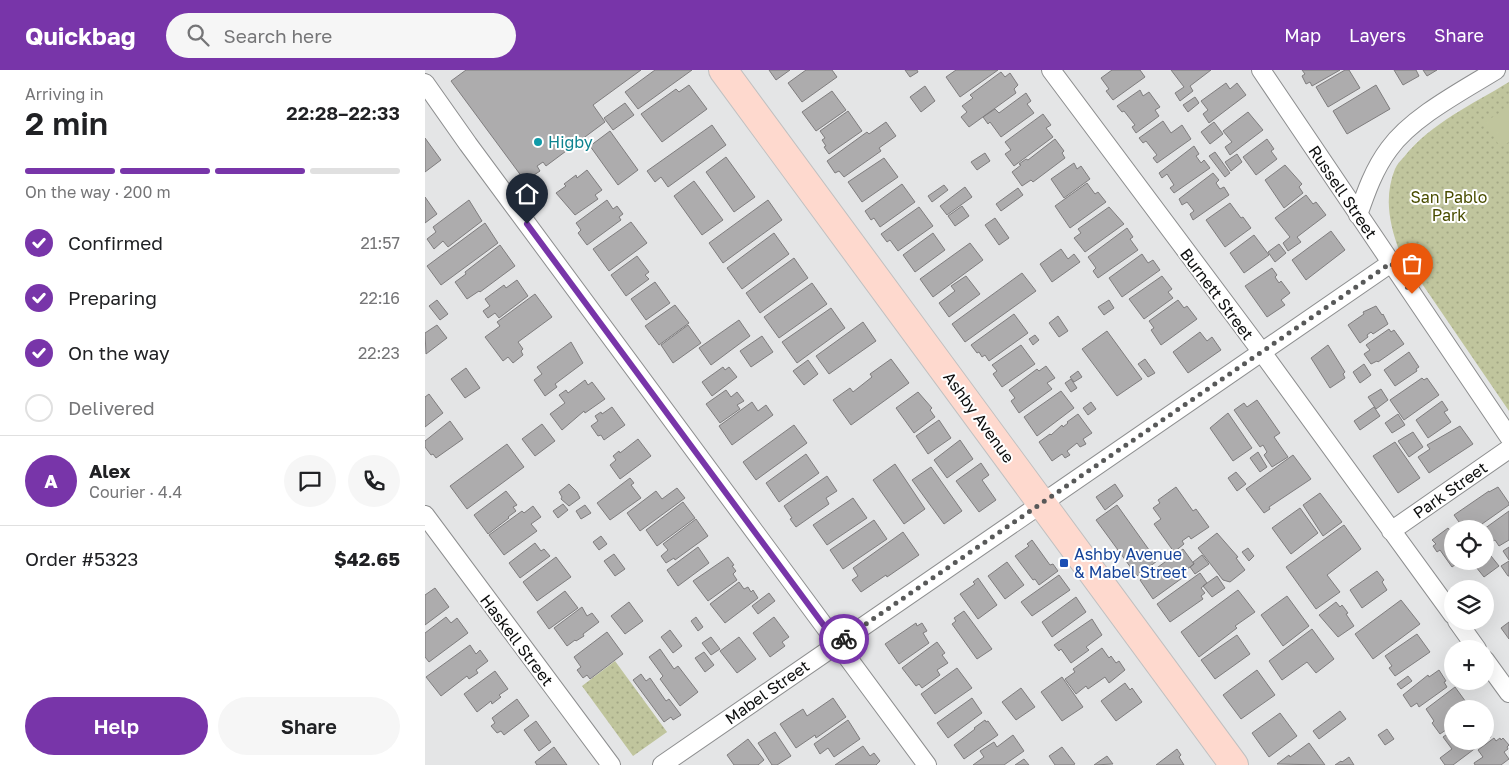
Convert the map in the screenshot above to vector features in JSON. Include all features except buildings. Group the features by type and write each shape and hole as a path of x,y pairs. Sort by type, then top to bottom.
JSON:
{"main road":[{"name":"Ashby Avenue","path":"723,70 1234,765"}],"street":[{"name":"Burnett Street","path":"1051,70 1261,352 1444,603"},
{"name":"Russell Street","path":"1261,70 1509,437"},
{"path":"1358,214 1370,180 1389,148 1417,121 1497,70"},
{"path":"425,83 927,765"},
{"name":"Mabel Street","path":"661,765 1391,263"},
{"name":"Park Street","path":"1391,531 1509,449"},
{"name":"Haskell Street","path":"425,515 611,765"},
{"path":"1494,672 1509,692"}],"green space":[{"name":"San Pablo Park","path":"1509,82 1509,411 1399,250 1390,220 1389,199 1396,167 1415,145 1453,115"},
{"path":"1509,107 1509,142 1500,147 1485,122"},
{"path":"615,661 667,732 633,756 582,686"}],"way so far":[{"path":"844,639 1391,263 1412,294"}],"place":[{"name":"Higby","path":"538,142"},
{"name":"Ashby Avenue & Mabel Street","path":"1064,563"}],"route":[{"path":"527,224 837,644 844,639"}]}
